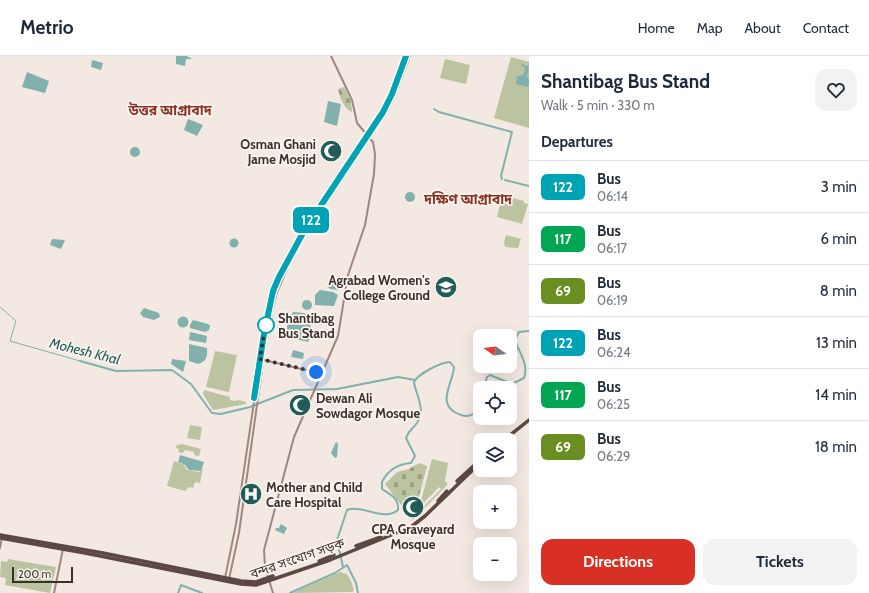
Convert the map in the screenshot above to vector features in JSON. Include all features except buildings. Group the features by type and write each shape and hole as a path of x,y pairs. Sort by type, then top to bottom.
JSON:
{"highway":[{"path":"513,433 529,421"},
{"path":"515,433 529,421"},
{"name":"বন্দর সংযোগ সড়ক","path":"1,537 103,553 251,586 416,524 473,469"},
{"name":"বন্দর সংযোগ সড়ক","path":"1,537 227,580"}],"main road":[{"path":"273,593 266,573 264,560 265,545 294,437 310,396 322,374 338,336 348,275 367,215 376,160 374,145 357,123 352,100 331,56"},
{"path":"227,580 252,409 273,291 285,264 304,231 369,138 392,94 406,56"},
{"path":"227,580 239,533 263,359 274,304 286,270 305,236 395,96 410,56"},
{"path":"260,359 322,374"},
{"path":"0,548 1,537"},
{"path":"54,593 63,549"}],"green space":[{"path":"511,57 529,62 529,128 494,118"},
{"path":"445,59 470,65 466,84 440,78"},
{"path":"344,87 351,101 352,112 345,106 340,96 338,89"},
{"path":"502,195 524,201 524,203 528,204 522,224 497,217"},
{"path":"506,235 521,239 518,248 505,247 504,242"},
{"path":"215,351 237,355 229,392 206,387"},
{"path":"204,390 230,397 230,400 246,402 246,404 213,410 203,394"},
{"path":"190,425 202,427 200,440 187,438"},
{"path":"182,444 201,449 199,456 194,455 194,452 185,450 183,453 178,452 179,449 176,448 177,445"},
{"path":"432,459 448,463 445,481 448,484 417,516","holes":["439,487 441,489 422,508 421,506"]},
{"path":"174,461 183,464 187,470 200,472 203,468 200,483 195,482 193,488 189,487 185,491 167,486"},
{"path":"419,463 427,466 413,520 385,484 397,472 409,469"},
{"path":"8,559 56,567 50,593 5,585 6,578 0,577 1,561 7,562"},
{"path":"340,572 347,574 354,590 352,592 293,593"}],"water":[{"path":"176,56 187,56 192,59 186,59 185,66 176,64"},
{"path":"92,60 103,63 101,70 91,67"},
{"path":"523,63 525,66 529,65 527,77 529,79 529,86 527,87 516,84 517,76 523,75 525,70 524,67 521,66"},
{"path":"27,72 49,81 45,93 22,87"},
{"path":"328,101 341,104 337,126 324,122"},
{"path":"188,119 203,125 197,136 184,130"},
{"path":"133,147 137,147 140,152 137,157 133,157 130,154 130,150"},
{"path":"408,192 412,192 414,193 414,201 408,202 405,199 405,195"},
{"path":"234,238 239,243 234,248 229,243"},
{"path":"52,239 65,240 61,249 50,245"},
{"path":"329,283 339,285 339,290 330,289 327,286"},
{"path":"320,290 333,292 338,295 334,306 315,305 315,295"},
{"path":"305,300 309,300 311,301 311,309 305,310 302,307 302,303"},
{"path":"144,308 159,313 160,317 154,320 143,317 140,313"},
{"path":"293,312 304,313 311,317 310,338 308,342 291,338 287,334 287,326"},
{"path":"181,317 185,317 187,318 187,326 181,327 178,324 178,320"},
{"path":"193,320 208,324 210,326 209,330 205,332 190,328"},
{"path":"190,332 207,336 206,343 189,340"},
{"path":"189,344 207,348 207,356 203,362 198,364 189,361"},
{"path":"293,350 304,353 303,359 291,357"},
{"path":"172,359 186,361 183,372 171,364"},
{"path":"336,442 338,444 337,457 335,458 331,453"},
{"path":"180,455 204,462 201,471 189,470 184,464 178,462"},
{"path":"281,524 287,528 284,534 275,530 276,528 279,528"}],"waterway":[{"path":"434,109 439,112 512,132 501,176 502,179"},
{"path":"505,180 529,186"},
{"name":"Mohesh Khal","path":"0,307 16,321 10,341 80,361"},
{"path":"517,382 524,378 525,368 515,340 519,332 529,331"},
{"name":"Mohesh Khal","path":"80,361 116,371 172,370 191,384 212,413 221,414 250,407 293,390 337,389 398,377 415,380"},
{"path":"343,567 337,540 347,510 359,509 380,514 392,513 398,510 396,500 382,489 382,482 390,471 397,466 411,463 415,456 406,438 410,430 420,418 421,407 414,382 416,379 430,369 450,362 454,367 447,394 448,406 453,411 461,415 469,416 473,414"},
{"path":"486,381 487,377 490,375 505,381"},
{"path":"290,593 335,573 347,565 356,583 358,593"},
{"path":"178,593 181,585 202,593"}],"bus line":[{"name":"122","path":"254,398 269,308 273,291 279,277 304,231 383,112 392,94 406,56"}],"place":[{"name":"Osman Ghani Jame Mosjid","path":"331,151"},
{"name":"Agrabad Women's College Ground","path":"446,287"},
{"name":"Shantibag Bus Stand","path":"266,325"},
{"name":"Dewan Ali Sowdagor Mosque","path":"300,405"},
{"name":"Mother and Child Care Hospital","path":"251,494"},
{"name":"CPA Graveyard Mosque","path":"413,507"}],"district":[{"name":"উত্তর আগ্রাবাদ","path":"170,110"},
{"name":"দক্ষিণ আগ্রাবাদ","path":"468,199"}],"route":[{"path":"266,325 266,321 260,359 316,372"}]}
